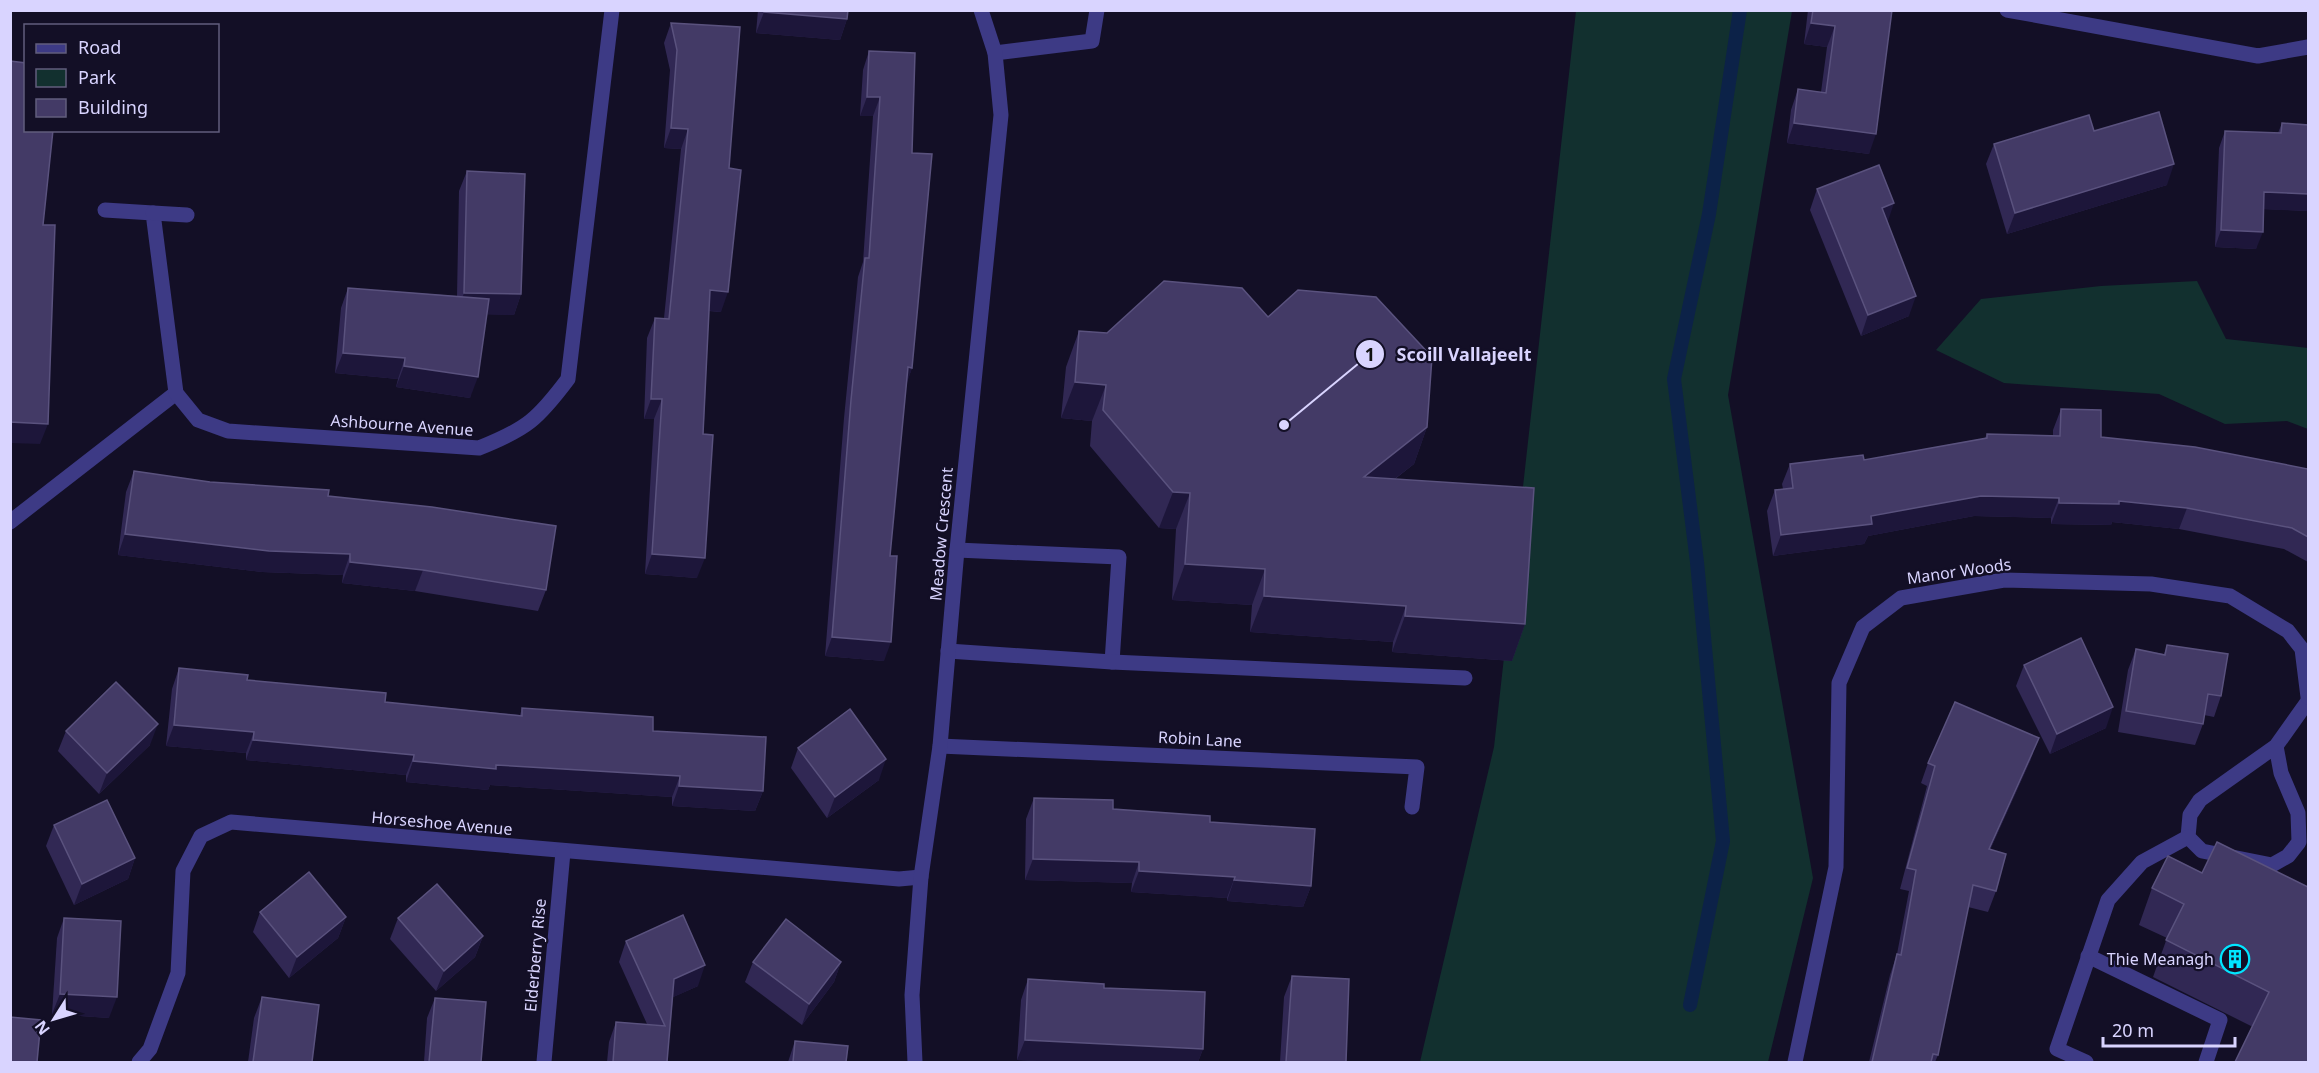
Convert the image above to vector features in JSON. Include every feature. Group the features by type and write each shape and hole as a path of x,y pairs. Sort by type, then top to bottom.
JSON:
{"street":[{"name":"Ashbourne Avenue","path":"176,393 198,420 228,431 479,448 516,434 544,411 568,378 612,10"},
{"name":"Meadow Crescent","path":"915,1062 912,995 921,877 940,746 957,550 1001,115 995,54 981,10"},
{"path":"995,54 1092,41 1097,10"},
{"path":"2007,10 2258,56 2308,48"},
{"path":"105,210 187,215"},
{"path":"10,522 176,393 153,213"},
{"path":"957,550 1119,557 1112,662"},
{"name":"Manor Woods","path":"1795,1062 1836,867 1839,683 1863,627 1901,598 2004,580 2151,584 2230,596 2288,631 2302,649 2308,699"},
{"path":"948,651 1112,662 1465,678"},
{"path":"2188,837 2190,815 2200,800 2276,746 2308,699"},
{"name":"Robin Lane","path":"940,746 1417,767 1412,807"},
{"path":"2188,837 2202,851 2272,865 2288,856 2299,842 2298,813 2281,773 2276,746"},
{"name":"Horseshoe Avenue","path":"139,1062 150,1049 178,973 183,871 201,836 231,822 899,879 921,877"},
{"path":"2086,1062 2057,1049 2108,900 2142,862 2188,837"},
{"name":"Elderberry Rise","path":"544,1062 563,852"},
{"path":"2088,956 2220,1020 2206,1062"}],"green space":[{"path":"1576,11 1792,11 1728,395 1813,878 1768,1062 1420,1062 1494,747"},
{"path":"2197,281 2226,339 2308,348 2308,429 2287,421 2225,424 2159,394 2004,383 1936,350 1981,299 2101,286"}],"building":[{"path":"764,10 848,10 847,19 764,12"},
{"path":"1813,10 1892,10 1876,134 1794,123 1798,89 1826,93 1835,26 1811,23"},
{"path":"671,23 740,27 729,168 741,170 728,292 710,290 703,434 713,435 705,558 652,554 662,399 651,399 655,318 669,319 688,129 671,128 677,50"},
{"path":"869,51 915,53 912,153 932,154 912,368 908,367 890,556 897,556 891,642 832,637 851,400 865,258 869,258 880,97 867,97"},
{"path":"10,61 24,63 24,132 53,132 43,225 55,225 48,424 10,422"},
{"path":"2159,112 2174,164 2015,213 1994,144 2089,115 2094,131"},
{"path":"2282,123 2308,125 2308,194 2264,192 2263,232 2221,230 2225,131 2281,133"},
{"path":"1879,165 1894,203 1882,208 1916,296 1868,315 1817,189"},
{"path":"467,171 525,174 521,294 464,293"},
{"path":"1164,281 1242,288 1268,317 1298,290 1376,297 1432,357 1427,427 1364,477 1534,488 1525,624 1405,616 1406,606 1264,596 1265,569 1185,564 1190,493 1173,492 1103,410 1106,385 1075,382 1079,331 1107,333"},
{"path":"348,288 489,299 478,377 404,366 405,358 343,353"},
{"path":"2061,409 2101,410 2101,437 2195,447 2308,469 2308,537 2292,528 2187,508 2119,501 2119,504 2059,503 2059,498 1981,496 1871,516 1872,524 1781,535 1775,490 1793,488 1790,464 1863,455 1864,460 1987,438 1987,434 2060,436"},
{"path":"134,471 210,482 329,490 328,496 432,507 556,526 546,590 423,570 350,562 350,554 269,551 125,534"},
{"path":"2081,638 2113,707 2057,734 2024,665"},
{"path":"2167,645 2228,654 2221,696 2208,694 2203,724 2126,711 2136,649 2165,655"},
{"path":"179,668 248,675 247,680 386,693 385,702 522,716 522,708 653,717 653,731 766,737 763,791 679,786 680,776 496,765 496,769 413,761 414,755 253,740 254,732 174,725"},
{"path":"116,682 158,724 107,773 66,731"},
{"path":"1955,702 2039,738 1989,849 2006,854 1996,891 1973,885 1938,1055 1933,1054 1931,1062 1872,1062 1897,954 1901,955 1916,870 1907,868 1935,766 1928,763"},
{"path":"850,709 886,759 835,797 798,748"},
{"path":"1034,798 1113,800 1113,809 1210,816 1210,822 1315,829 1311,886 1234,880 1235,877 1139,871 1139,862 1033,859"},
{"path":"107,800 135,858 82,884 54,825"},
{"name":"Thie Meanagh","path":"2217,842 2308,887 2308,1062 2235,1062 2269,992 2166,940 2184,904 2152,888 2168,856 2202,873"},
{"path":"309,872 346,917 297,957 260,912"},
{"path":"437,884 483,936 444,971 398,918"},
{"path":"683,915 705,965 674,979 667,1062 613,1062 616,1022 665,1026 626,941"},
{"path":"64,918 121,921 117,997 60,994"},
{"path":"786,919 841,962 809,1004 753,962"},
{"path":"1292,976 1349,979 1346,1062 1286,1062"},
{"path":"1028,979 1104,984 1104,988 1205,992 1203,1049 1025,1040"},
{"path":"262,997 319,1005 312,1062 253,1062"},
{"path":"435,998 486,1002 481,1062 429,1062"},
{"path":"10,1017 41,1020 37,1062 10,1062"},
{"path":"795,1041 848,1046 846,1062 793,1062"}],"waterway":[{"path":"1690,1005 1723,841 1697,562 1674,379 1709,214 1740,10"}],"place":[{"name":"Scoill Vallajeelt","path":"1284,425"},
{"name":"Thie Meanagh","path":"2235,959"}]}
